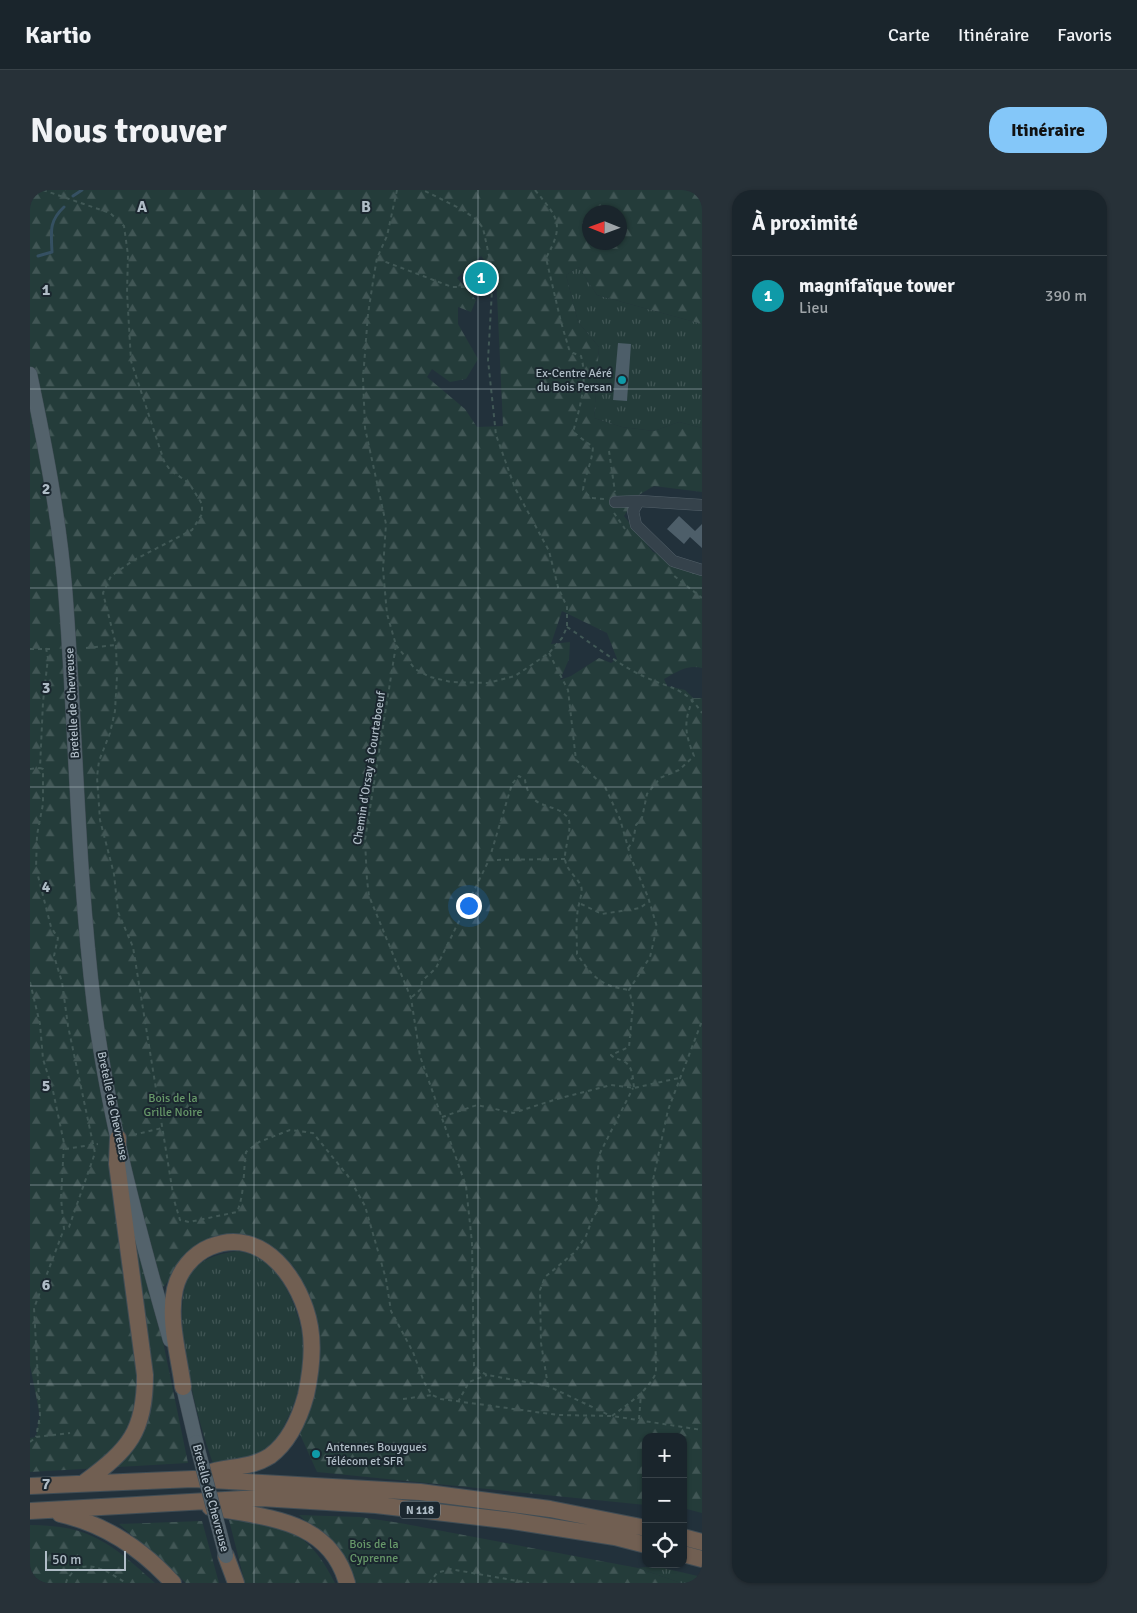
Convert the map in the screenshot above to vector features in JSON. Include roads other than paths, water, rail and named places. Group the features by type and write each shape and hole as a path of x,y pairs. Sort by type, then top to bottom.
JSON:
{"highway":[{"path":"85,1482 112,1463 126,1448 139,1426 145,1402 145,1375 117,1164 125,1137"},
{"path":"183,1387 173,1304 175,1288 183,1271 201,1251 214,1245 240,1242 253,1244 276,1260 286,1272 306,1308 312,1349 311,1374 303,1406 288,1437 270,1456 255,1464 208,1473 193,1480"},
{"name":"N 118","path":"30,1486 85,1482 193,1480 420,1492 550,1509 642,1527"},
{"name":"N 118","path":"35,1510 261,1498 376,1505 513,1521 615,1537 642,1544"},
{"path":"191,1503 265,1516 299,1526 320,1541 337,1559 347,1583"},
{"path":"35,1510 76,1518 120,1536 149,1558 173,1583"},
{"path":"687,1538 702,1542"},
{"path":"687,1555 702,1559"},
{"path":"226,1556 235,1583"}],"main road":[{"name":"Bretelle de Chevreuse","path":"30,374 55,509 64,586 77,802 93,996 108,1097 125,1137 154,1285 183,1387 226,1556"}],"street":[{"path":"616,502 639,501 702,505"},
{"path":"639,501 633,511 636,525 673,561 702,570"}],"waterway":[{"path":"73,196 82,190"},
{"path":"38,256 52,252 53,222 64,207"}],"place":[{"name":"magnifaïque tower","path":"481,278"},
{"name":"Ex-Centre Aéré du Bois Persan","path":"622,380"},
{"name":"Antennes Bouygues Télécom et SFR","path":"316,1454"}],"park label":[{"name":"Bois de la Grille Noire","path":"173,1105"},
{"name":"Bois de la Cyprenne","path":"374,1551"}]}
